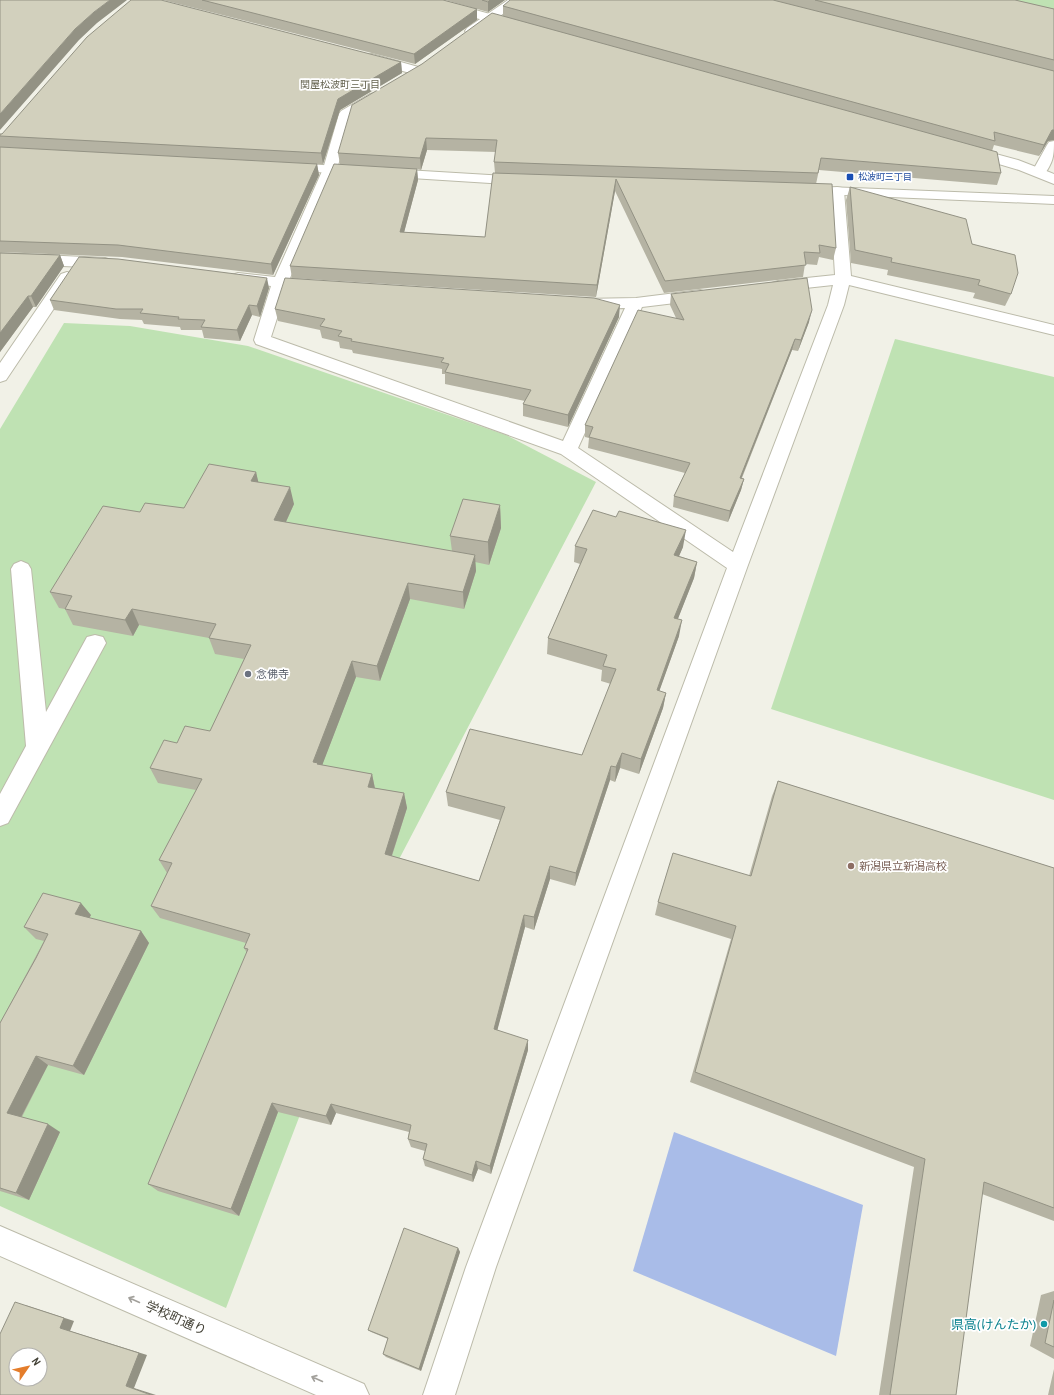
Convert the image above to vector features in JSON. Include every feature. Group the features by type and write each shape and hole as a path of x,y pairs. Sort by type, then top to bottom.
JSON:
{"street":[{"path":"426,0 527,28"},
{"path":"459,40 516,0"},
{"path":"364,56 418,71"},
{"path":"405,79 429,62"},
{"path":"385,90 346,114 330,169 280,283 262,340 568,450 738,565"},
{"path":"1039,172 1054,145"},
{"path":"961,149 1039,172 1054,180"},
{"path":"275,166 532,182"},
{"path":"790,190 1054,200"},
{"path":"439,1395 481,1267 738,565 836,305 843,279 837,191"},
{"path":"0,258 122,263"},
{"path":"0,376 77,262"},
{"path":"224,276 280,283 327,286"},
{"path":"766,288 843,279 1054,330"},
{"path":"566,303 636,303 713,294"},
{"path":"568,450 636,303"},
{"path":"21,569 38,748"},
{"path":"0,816 95,643"},
{"name":"学校町通り","path":"2,1247 353,1395"}],"green space":[{"path":"1014,0 1054,0 1054,10"},
{"name":"念佛寺","path":"64,323 130,326 248,346 506,435 596,482 395,867 226,1308 0,1206 0,429"},
{"path":"895,339 1054,377 1054,800 771,709"}],"water":[{"path":"674,1132 863,1205 836,1356 633,1271"}],"building":[{"path":"0,0 110,0 75,29 0,114"},
{"path":"131,0 161,0 401,62 338,99 321,153 0,136 0,134 2,134 87,37"},
{"path":"202,0 443,0 477,9 414,54"},
{"path":"510,0 773,0 1054,71 1054,130 1052,130 1044,145 994,132 995,141 503,6"},
{"path":"815,0 1015,0 1054,9 1054,60"},
{"path":"492,13 997,152 1001,173 821,158 818,173 494,162 497,140 426,138 420,158 338,153 352,105 422,64"},
{"path":"0,147 317,164 271,264 118,245 0,241"},
{"path":"334,164 417,169 400,232 485,237 493,173 832,184 836,248 819,245 820,253 804,252 806,265 665,281 616,179 597,285 290,266"},
{"path":"850,187 966,219 972,244 1015,255 1018,273 1011,294 978,285 980,280 891,262 892,258 855,250"},
{"path":"0,253 60,255 31,296 28,296 0,333"},
{"path":"79,257 118,259 267,278 257,306 249,305 237,330 201,327 205,320 178,319 179,317 140,313 143,309 116,309 50,300"},
{"path":"285,278 594,298 620,305 568,415 523,404 531,390 445,372 449,364 441,362 444,358 351,341 352,339 338,336 342,331 320,326 325,319 275,309"},
{"path":"807,278 812,310 801,340 795,339 740,478 744,479 730,511 674,496 690,463 589,437 593,427 585,425 638,310 684,320 671,294"},
{"path":"209,464 256,472 251,481 290,487 274,520 475,555 463,592 408,583 377,666 352,661 313,762 372,774 368,787 404,793 385,854 479,881 505,807 446,792 470,729 582,755 616,669 603,666 607,655 548,638 587,549 575,546 593,510 616,517 619,511 686,530 674,555 697,562 674,618 682,620 657,690 666,693 641,759 622,753 616,767 611,766 576,873 550,866 534,917 524,915 494,1029 528,1040 490,1166 476,1161 472,1175 423,1159 427,1144 408,1139 411,1125 331,1104 326,1116 272,1103 231,1209 148,1184 248,949 244,948 250,934 151,906 172,863 159,860 202,779 150,768 164,740 177,743 185,726 210,731 251,645 209,638 216,624 132,609 125,620 65,609 72,596 50,592 103,506 140,512 145,503 184,508"},
{"path":"463,499 500,505 488,542 450,536"},
{"path":"778,781 1054,868 1054,1208 984,1182 956,1395 890,1395 925,1159 695,1072 736,926 658,902 673,853 751,876"},
{"path":"43,893 81,903 75,914 141,931 73,1066 36,1056 7,1113 48,1124 16,1193 0,1188 0,1023 48,934 24,927"},
{"path":"404,1228 458,1248 419,1369 383,1354 388,1338 368,1330"},
{"path":"1054,1300 1054,1347 1045,1343"},
{"path":"15,1302 64,1318 60,1328 139,1353 126,1386 151,1395 0,1395 0,1334"}],"place":[{"name":"松波町三丁目","path":"850,177"},
{"name":"念佛寺","path":"248,674"},
{"name":"新潟県立新潟高校","path":"851,866"},
{"name":"県高(けんたか)","path":"1044,1324"}],"district":[{"name":"関屋松波町三丁目","path":"340,84"}]}
